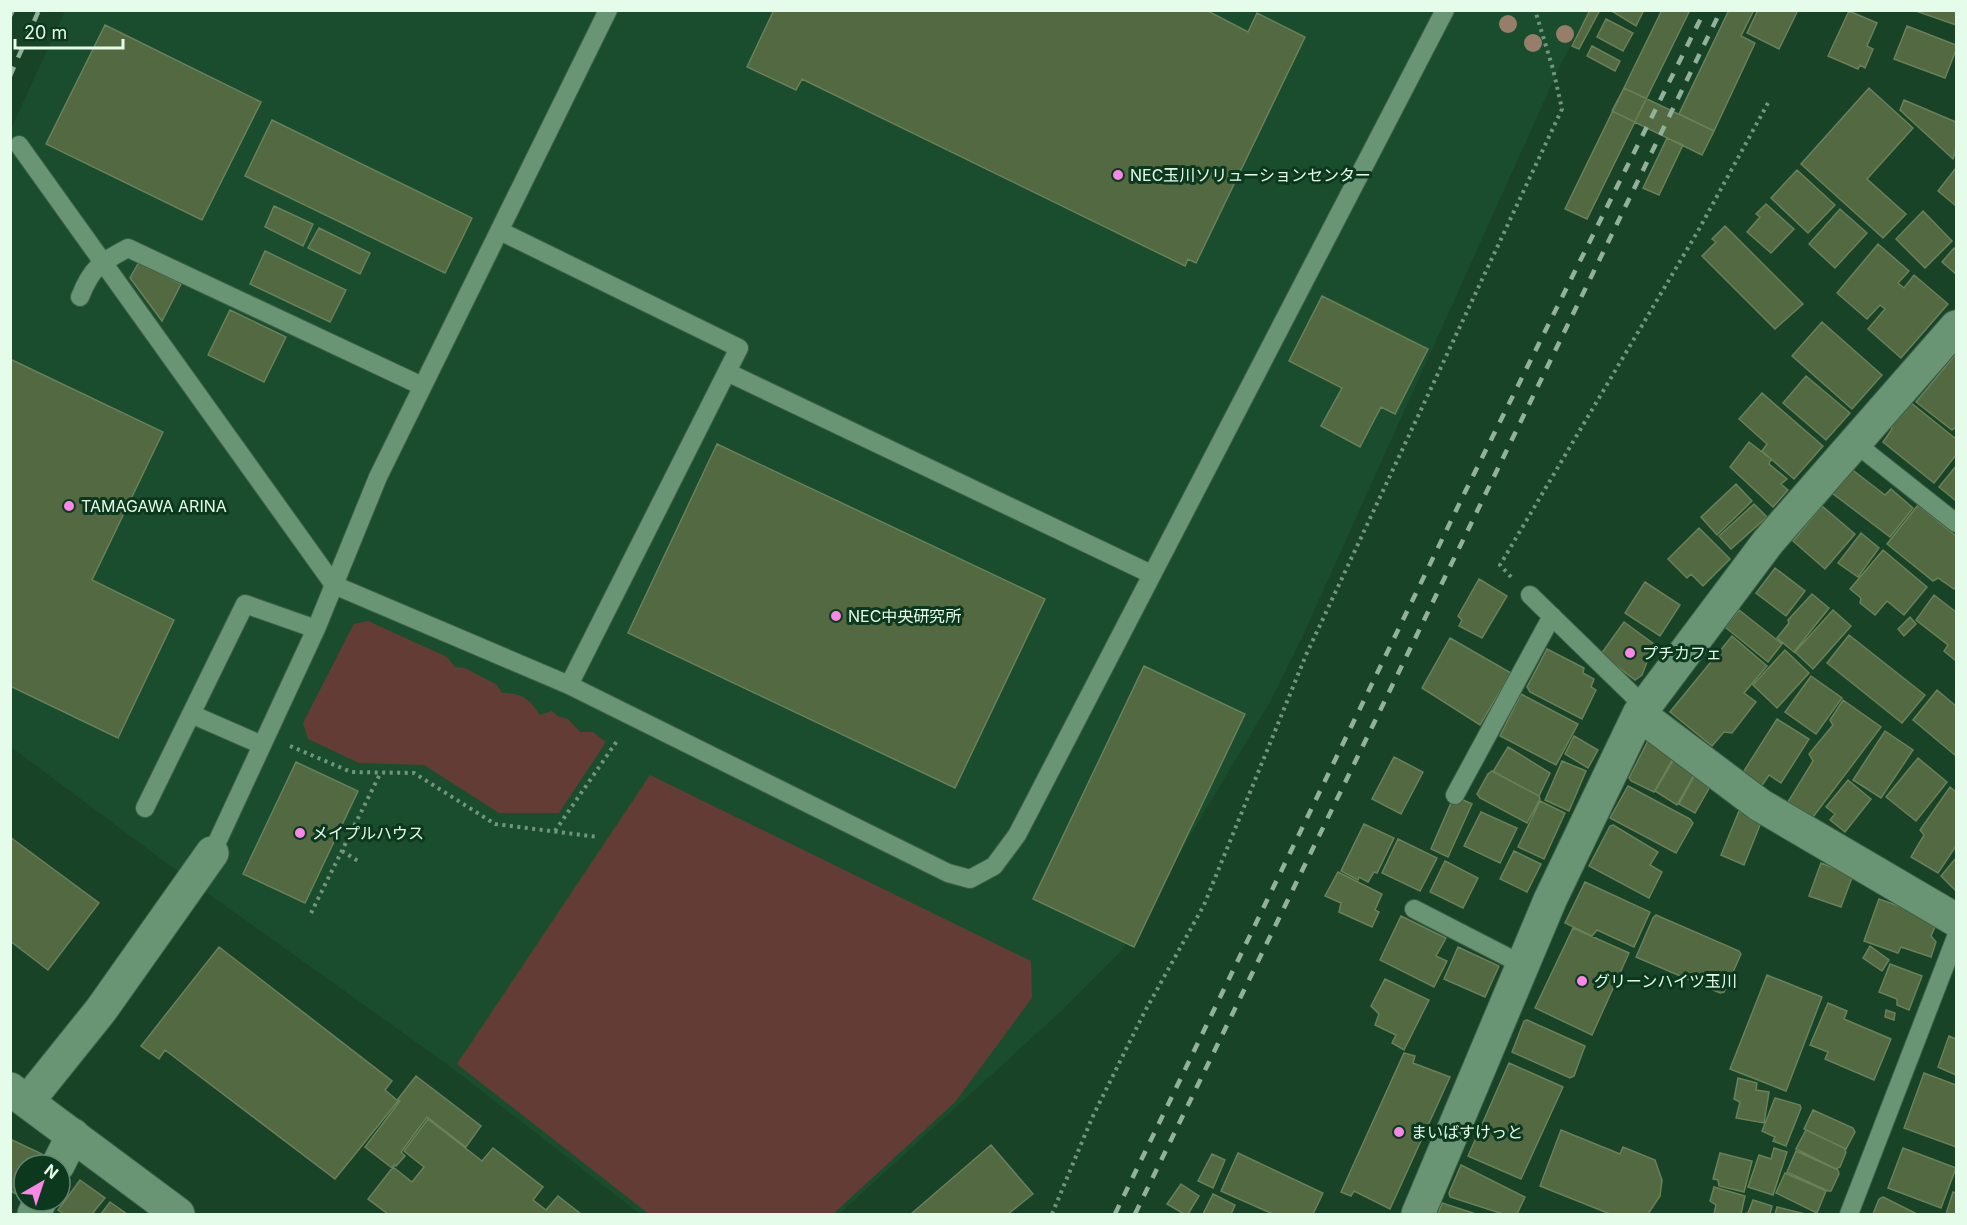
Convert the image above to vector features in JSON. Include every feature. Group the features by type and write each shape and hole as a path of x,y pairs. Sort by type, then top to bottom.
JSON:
{"street":[{"path":"1418,1215 1550,900 1641,710 1768,542 1955,333"},
{"path":"1641,710 1760,805 1956,920"},
{"path":"178,1215 19,1095 101,1010 212,853"},
{"path":"64,1153 73,1135"}],"lane":[{"path":"212,853 316,629 378,477 608,10"},
{"path":"19,145 334,585 569,685 948,873 970,879 994,866 1017,835 1444,10"},
{"path":"500,231 739,348 569,685"},
{"path":"80,297 88,278 102,262 128,248 422,386"},
{"path":"727,372 1151,574"},
{"path":"1855,443 1956,523"},
{"path":"1530,595 1641,710"},
{"path":"145,808 245,604 316,629"},
{"path":"1455,795 1552,616"},
{"path":"191,714 264,741"},
{"path":"1414,909 1523,965"},
{"path":"1849,1215 1956,937"}],"path":[{"path":"1052,1215 1092,1118 1144,1013 1204,905 1306,655 1562,109 1553,69 1535,10"},
{"path":"1530,595 1500,565 1698,231 1768,103"},
{"path":"555,831 634,717"},
{"path":"264,741 351,772 414,773 495,824 598,837"},
{"path":"311,913 381,772"},
{"path":"342,851 358,861"}],"shaded area":[{"path":"65,11 1589,11 1560,66 1304,633 1270,702 1122,950 1058,1014 839,1214 640,1214 451,1067 192,882 11,747 11,129"},
{"path":"368,621 447,657 455,667 465,668 497,685 502,693 525,698 540,715 552,711 559,717 568,719 580,732 593,732 606,742 559,813 499,813 424,765 359,763 308,739 303,723 354,624"},
{"path":"650,775 1031,961 1032,998 955,1102 833,1214 649,1214 457,1064"}],"building":[{"name":"NEC玉川ソリューションセンター","path":"774,10 1206,10 1248,32 1257,13 1305,37 1196,263 1188,259 1185,266 802,79 796,90 747,67"},
{"path":"1590,10 1600,10 1579,49 1572,46"},
{"path":"1610,10 1644,10 1636,26"},
{"path":"1662,10 1690,10 1587,219 1565,209"},
{"path":"1729,10 1754,10 1741,36 1755,43 1714,131 1679,114"},
{"path":"1758,10 1798,10 1779,49 1747,33"},
{"path":"1913,10 1956,10 1956,25"},
{"path":"1849,11 1877,23 1867,46 1873,49 1865,68 1860,65 1858,69 1828,56"},
{"path":"1606,19 1633,33 1623,51 1597,37"},
{"path":"105,25 261,102 202,220 46,144"},
{"path":"1907,26 1956,45 1945,78 1894,59"},
{"path":"1592,46 1620,61 1615,71 1587,56"},
{"path":"1624,88 1714,131 1702,155 1612,111"},
{"path":"1869,88 1913,128 1867,179 1906,214 1883,238 1801,164"},
{"path":"1904,100 1956,122 1956,149 1953,159 1900,110"},
{"path":"272,120 472,218 445,273 245,176"},
{"path":"1667,138 1683,145 1659,195 1643,188"},
{"path":"1956,168 1956,206 1938,191"},
{"path":"1797,170 1835,205 1808,233 1771,198"},
{"path":"1766,204 1794,229 1771,253 1747,232 1760,217 1756,214"},
{"path":"274,206 313,224 303,246 265,227"},
{"path":"1840,209 1867,233 1835,268 1809,244"},
{"path":"1923,211 1952,241 1925,268 1896,239"},
{"path":"1725,226 1803,304 1775,329 1702,256 1716,242 1712,239"},
{"path":"319,228 370,253 360,274 308,248"},
{"path":"1878,244 1909,271 1898,283 1904,288 1914,275 1948,304 1901,358 1868,329 1885,309 1880,305 1867,319 1837,293"},
{"path":"1954,248 1956,250 1956,274 1942,262"},
{"path":"265,251 346,290 330,322 250,284"},
{"path":"139,262 181,284 162,321 130,278"},
{"path":"1322,296 1428,349 1395,414 1381,407 1360,447 1321,426 1342,388 1289,361"},
{"path":"230,310 286,337 264,382 208,355"},
{"path":"1822,322 1882,375 1852,409 1792,356"},
{"path":"1955,355 1956,427 1952,430 1916,402"},
{"name":"TAMAGAWA ARINA","path":"10,359 163,432 92,580 174,620 118,738 10,686"},
{"path":"1806,376 1850,413 1826,440 1783,403"},
{"path":"1762,393 1823,446 1794,479 1762,451 1767,444 1739,419"},
{"path":"1910,402 1956,439 1956,455 1934,483 1883,442 1892,429 1891,425"},
{"path":"1749,442 1771,459 1769,464 1787,479 1781,484 1788,490 1773,507 1730,467"},
{"name":"NEC中央研究所","path":"717,444 1045,599 955,788 628,633"},
{"path":"1956,466 1956,501 1939,487"},
{"path":"1850,468 1885,495 1891,489 1913,508 1890,537 1832,493"},
{"path":"1736,484 1752,501 1717,535 1701,517"},
{"path":"1754,504 1767,517 1731,549 1719,536"},
{"path":"1918,505 1956,536 1956,586 1954,589 1938,578 1933,581 1887,544"},
{"path":"1822,506 1855,534 1825,569 1793,541"},
{"path":"1699,528 1730,559 1703,586 1691,574 1687,578 1668,559"},
{"path":"1861,533 1879,548 1858,577 1838,563"},
{"path":"1883,550 1927,587 1904,615 1887,601 1875,615 1860,603 1861,598 1850,589"},
{"path":"1775,568 1805,591 1786,616 1756,593"},
{"path":"1479,579 1507,596 1482,638 1459,626 1462,620 1458,616"},
{"path":"1645,582 1680,605 1660,636 1625,613"},
{"path":"1812,594 1829,608 1794,652 1777,638 1789,623 1788,620"},
{"path":"1934,595 1956,612 1956,661 1944,651 1948,645 1916,620"},
{"path":"1739,610 1782,644 1768,662 1725,627"},
{"path":"1833,610 1851,626 1813,669 1795,652"},
{"path":"1910,617 1916,624 1904,636 1898,629"},
{"path":"1624,622 1654,644 1642,675 1635,680 1601,654"},
{"path":"1849,635 1925,695 1902,723 1827,663"},
{"path":"1732,636 1767,666 1744,693 1756,702 1732,733 1724,732 1712,746 1670,712"},
{"path":"1450,638 1511,673 1480,725 1422,688"},
{"path":"1547,649 1584,668 1583,673 1594,679 1591,687 1596,690 1582,719 1530,692 1527,687"},
{"path":"1785,650 1809,673 1777,708 1753,685"},
{"path":"1144,666 1245,714 1134,947 1033,899"},
{"path":"1811,676 1842,698 1816,734 1785,712"},
{"path":"1937,690 1956,706 1956,756 1913,720"},
{"path":"1521,694 1578,724 1556,765 1500,736"},
{"path":"1843,700 1881,727 1813,817 1788,802 1813,761 1809,754 1833,725 1830,720"},
{"path":"1777,719 1809,739 1781,783 1769,775 1761,787 1742,774"},
{"path":"1885,731 1913,750 1881,798 1853,780"},
{"path":"1652,733 1675,755 1654,792 1629,778"},
{"path":"1574,736 1598,750 1588,768 1565,754"},
{"path":"1508,747 1550,773 1539,796 1494,772"},
{"path":"1677,754 1695,773 1677,805 1655,791"},
{"path":"1394,757 1423,772 1401,814 1372,799"},
{"path":"1918,758 1947,782 1916,821 1886,797"},
{"path":"1562,761 1586,771 1569,811 1545,800"},
{"name":"メイプルハウス","path":"296,762 358,791 305,903 243,874"},
{"path":"1492,771 1539,796 1540,799 1527,823 1480,798 1477,794"},
{"path":"1697,771 1711,785 1695,813 1679,804"},
{"path":"1848,780 1871,799 1845,832 1830,820 1835,814 1826,807"},
{"path":"1628,786 1690,819 1693,823 1676,853 1610,818"},
{"path":"1950,787 1956,792 1956,846 1938,873 1911,857 1924,835 1920,830"},
{"path":"1454,796 1472,804 1448,857 1431,849"},
{"path":"1540,801 1565,813 1544,859 1518,847"},
{"path":"1739,811 1762,820 1744,865 1721,855"},
{"path":"1481,812 1517,828 1500,863 1464,846"},
{"path":"1364,824 1394,838 1377,873 1374,872 1368,882 1359,877 1358,880 1341,871"},
{"path":"1613,825 1658,852 1650,865 1662,872 1649,898 1589,866 1610,826"},
{"path":"10,837 99,903 48,970 10,941"},
{"path":"1398,839 1437,858 1420,891 1382,873"},
{"path":"1514,851 1541,864 1527,892 1500,879"},
{"path":"1956,858 1956,891 1941,876"},
{"path":"1445,861 1478,878 1463,908 1430,892"},
{"path":"1821,863 1853,875 1841,907 1809,896"},
{"path":"1338,872 1382,894 1375,910 1379,912 1372,927 1339,912 1341,903 1325,896"},
{"path":"1585,882 1650,912 1634,947 1597,930 1592,936 1565,923"},
{"path":"1879,899 1938,920 1931,936 1936,942 1931,957 1901,947 1898,953 1864,941"},
{"path":"1656,915 1739,951 1741,954 1724,992 1720,993 1636,957"},
{"path":"1401,916 1446,938 1436,956 1447,961 1434,987 1380,960"},
{"name":"グリーンハイツ玉川","path":"1573,928 1629,953 1592,1035 1535,1008"},
{"path":"1870,946 1889,960 1882,971 1863,958"},
{"path":"219,947 392,1081 385,1090 398,1101 335,1179 165,1050 159,1059 141,1046"},
{"path":"1458,947 1499,966 1485,997 1444,979"},
{"path":"1890,964 1922,976 1909,1010 1897,1005 1897,999 1879,992"},
{"path":"1767,975 1822,997 1786,1091 1730,1069"},
{"path":"1385,979 1429,1000 1404,1050 1392,1043 1396,1035 1375,1025 1379,1014 1371,1006"},
{"path":"1828,1003 1847,1011 1844,1019 1891,1039 1874,1080 1825,1059 1828,1052 1810,1045"},
{"path":"1886,1010 1895,1013 1894,1020 1885,1017"},
{"path":"1527,1020 1585,1046 1574,1076 1570,1078 1512,1052 1524,1021"},
{"path":"1949,1036 1956,1039 1956,1075 1938,1067"},
{"path":"1404,1053 1415,1056 1413,1063 1450,1077 1390,1209 1354,1191 1351,1196 1341,1192"},
{"path":"1509,1063 1563,1087 1521,1179 1468,1156"},
{"path":"1924,1073 1956,1085 1956,1147 1904,1128"},
{"path":"416,1076 481,1126 466,1147 427,1117 401,1152 405,1156 392,1168 365,1147"},
{"path":"1738,1078 1757,1083 1756,1090 1769,1092 1764,1123 1736,1118 1740,1102 1734,1099"},
{"path":"1775,1098 1800,1105 1801,1108 1786,1146 1773,1141 1775,1137 1762,1131"},
{"path":"1813,1110 1853,1128 1855,1132 1846,1149 1804,1129"},
{"path":"428,1119 482,1161 493,1148 543,1187 533,1200 546,1210 558,1196 581,1214 388,1214 368,1199 393,1167 412,1182 424,1167 404,1151"},
{"path":"1561,1130 1620,1154 1623,1147 1655,1160 1662,1180 1660,1196 1648,1214 1610,1214 1540,1186"},
{"path":"1806,1130 1844,1148 1846,1152 1840,1167 1836,1169 1796,1149"},
{"path":"10,1139 40,1153 12,1153 12,1192 10,1191"},
{"path":"991,1145 1033,1194 1008,1214 911,1214"},
{"path":"1774,1148 1787,1152 1773,1195 1748,1187 1759,1155 1771,1159"},
{"path":"1903,1148 1956,1168 1941,1208 1888,1188"},
{"path":"1796,1151 1838,1170 1839,1174 1831,1191 1787,1172"},
{"path":"1238,1153 1323,1193 1313,1214 1273,1214 1221,1191"},
{"path":"1720,1153 1752,1161 1744,1192 1719,1186 1718,1180 1713,1179"},
{"path":"1212,1154 1225,1160 1213,1188 1198,1181"},
{"path":"1461,1165 1525,1197 1517,1214 1503,1214 1450,1197 1449,1193"},
{"path":"1785,1173 1826,1191 1817,1213 1776,1193"},
{"path":"80,1180 105,1198 92,1214 64,1214 62,1213 72,1213 72,1191"},
{"path":"1181,1184 1199,1196 1188,1214 1167,1204"},
{"path":"1714,1187 1745,1196 1741,1214 1714,1214 1716,1205 1710,1201"},
{"path":"1953,1192 1956,1193 1956,1214 1946,1214"},
{"path":"1213,1194 1235,1205 1231,1214 1203,1214"},
{"path":"1883,1197 1917,1214 1873,1214 1879,1199"},
{"path":"1753,1200 1772,1206 1770,1214 1743,1214 1748,1213"},
{"path":"110,1202 127,1214 101,1214"},
{"path":"1442,1203 1476,1214 1438,1214"},
{"path":"1777,1207 1805,1214 1775,1214"}],"railway":[{"path":"10,16 13,10"},
{"path":"10,76 39,10"},
{"path":"1115,1214 1465,492 1705,10"},
{"path":"1135,1214 1721,10"}],"place":[{"name":"NEC玉川ソリューションセンター","path":"1118,175"},
{"name":"TAMAGAWA ARINA","path":"69,506"},
{"name":"NEC中央研究所","path":"836,616"},
{"name":"プチカフェ","path":"1630,653"},
{"name":"メイプルハウス","path":"300,833"},
{"name":"グリーンハイツ玉川","path":"1582,981"},
{"name":"まいばすけっと","path":"1399,1132"}]}
